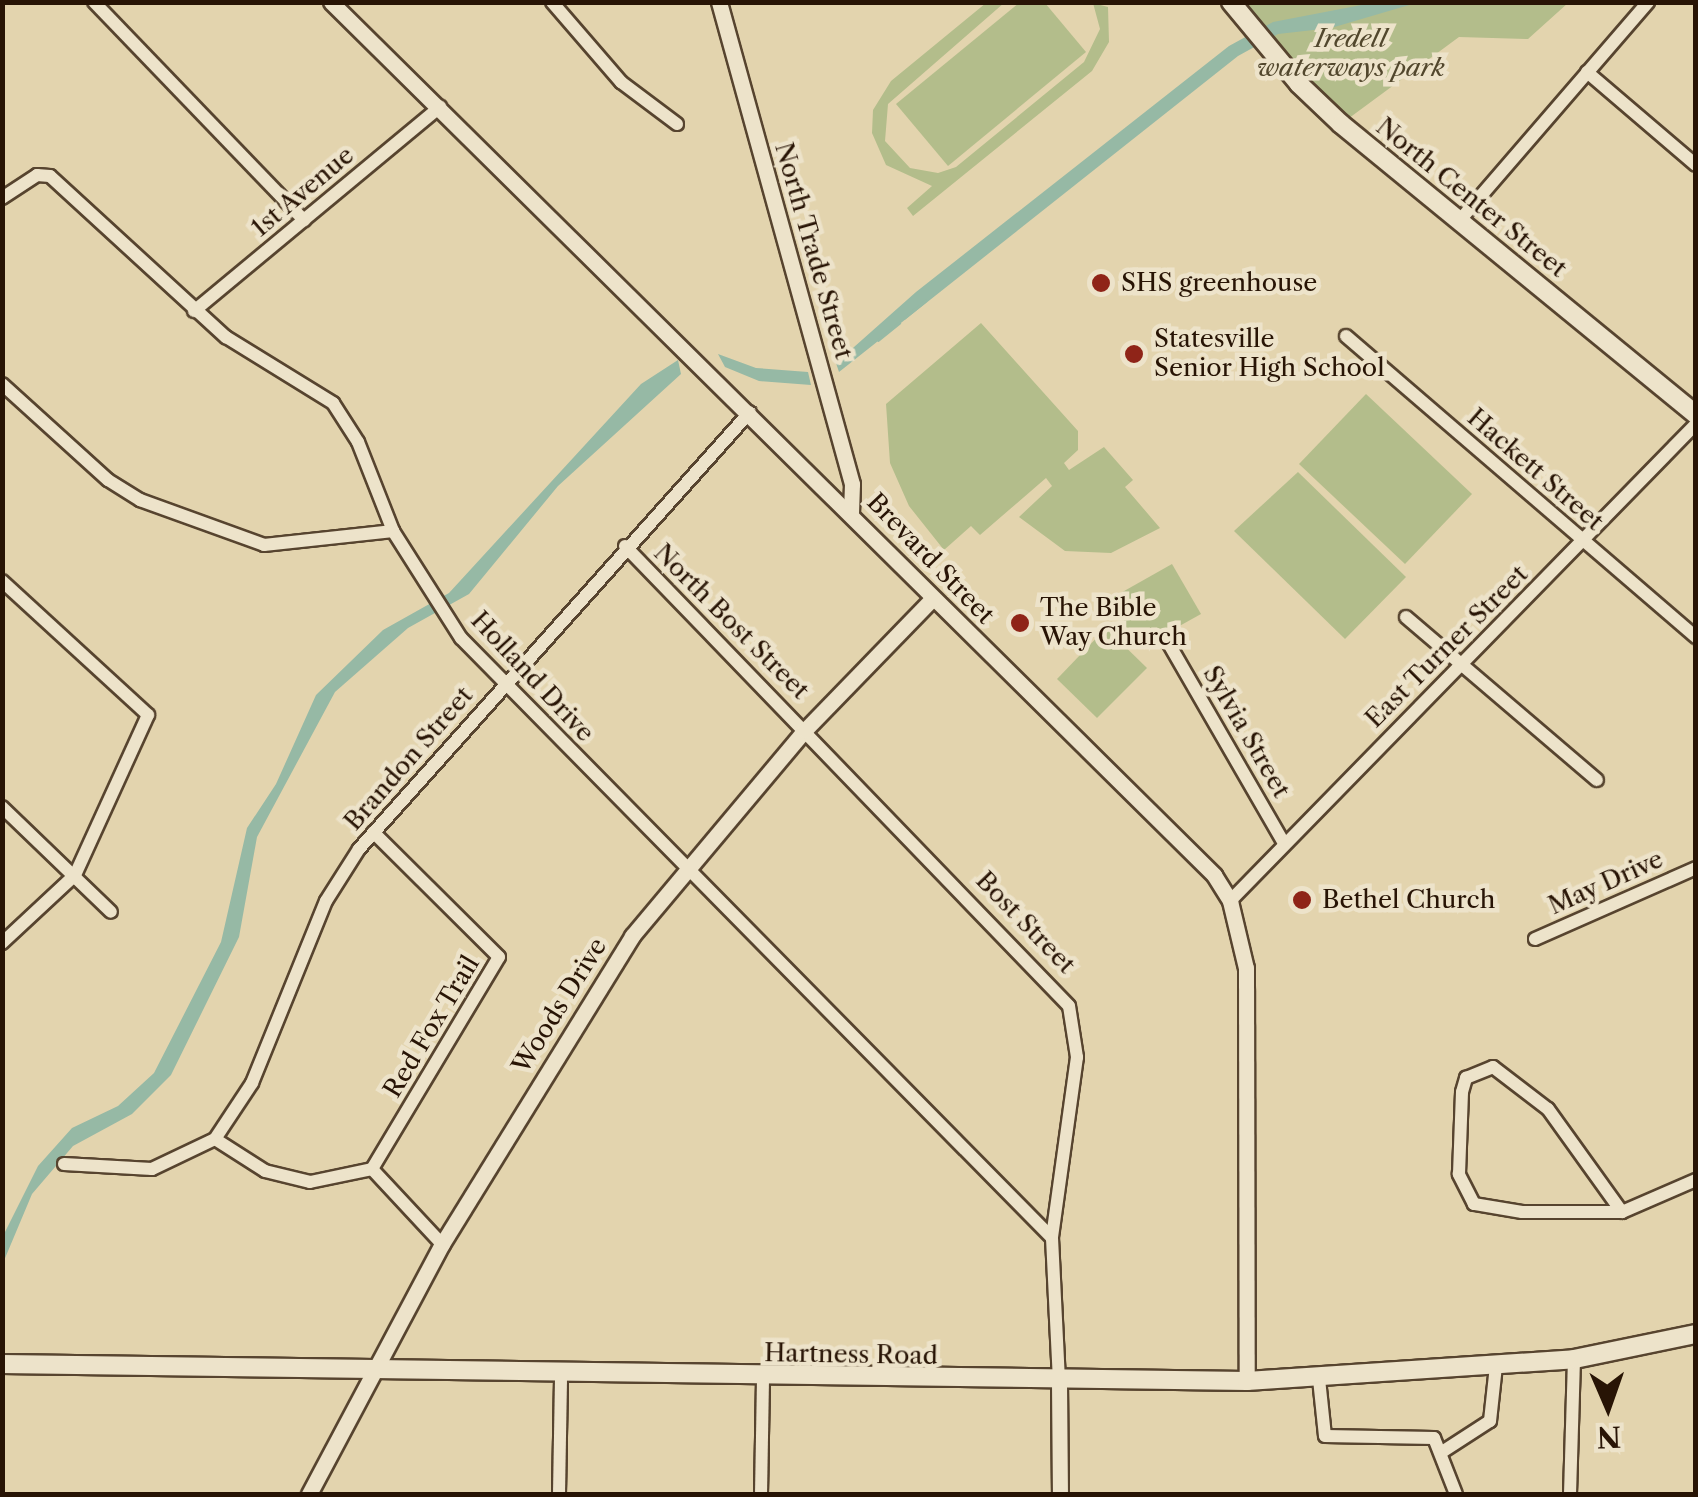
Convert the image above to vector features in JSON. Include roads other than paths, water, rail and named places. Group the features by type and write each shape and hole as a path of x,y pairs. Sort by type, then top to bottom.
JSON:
{"main road":[{"name":"North Center Street","path":"1232,2 1298,84 1696,415"},
{"name":"Hartness Road","path":"2,1364 370,1374 1058,1383 1247,1381 1319,1379 1574,1358 1696,1334"}],"street":[{"path":"94,2 304,220"},
{"name":"Brevard Street","path":"331,2 750,412 932,600 1214,875 1230,901 1246,984 1247,1381"},
{"path":"552,2 621,82 676,124"},
{"name":"North Trade Street","path":"718,2 852,484 851,513"},
{"path":"1460,220 1648,2"},
{"path":"1587,72 1696,164"},
{"name":"1st Avenue","path":"194,311 440,107"},
{"name":"Holland Drive","path":"2,198 37,175 50,176 194,311 333,404 358,442 392,531 446,616 503,686 687,866 1052,1238"},
{"name":"Hackett Street","path":"1346,336 1696,637"},
{"path":"2,384 108,480 158,507 264,545 392,531"},
{"name":"Brandon Street","path":"215,1139 252,1083 326,900 374,832 624,546 750,412"},
{"name":"East Turner Street","path":"1230,901 1696,424"},
{"name":"North Bost Street","path":"624,546 806,730"},
{"path":"2,581 148,715 75,875 2,943"},
{"name":"Woods Drive","path":"309,1494 442,1244 632,936 687,866 806,730 932,600"},
{"path":"1406,618 1597,780"},
{"name":"Sylvia Street","path":"1169,644 1284,843"},
{"name":"Bost Street","path":"806,730 1069,1006 1077,1057 1052,1238 1058,1383"},
{"path":"2,807 111,912"},
{"name":"Red Fox Trail","path":"372,1169 500,956 374,832"},
{"name":"May Drive","path":"1535,939 1696,868"},
{"path":"1622,1212 1548,1109 1492,1067 1466,1078 1459,1174 1474,1204 1522,1212 1622,1212 1696,1180"},
{"path":"64,1164 152,1169 215,1139 265,1170 310,1182 372,1169 442,1244"},
{"path":"1570,1494 1574,1358"},
{"path":"1442,1452 1490,1422 1496,1366"},
{"path":"559,1494 562,1376"},
{"path":"761,1494 762,1378"},
{"path":"1319,1379 1320,1428 1329,1439 1428,1435 1442,1452 1456,1494"},
{"path":"1058,1383 1060,1494"}],"waterway":[{"path":"904,318 925,301"},
{"path":"878,340 899,323"}],"place":[{"name":"SHS greenhouse","path":"1101,283"},
{"name":"Statesville Senior High School","path":"1134,354"},
{"name":"The Bible Way Church","path":"1020,623"},
{"name":"Bethel Church","path":"1302,900"}],"park label":[{"name":"Iredell waterways park","path":"1351,54"}]}
